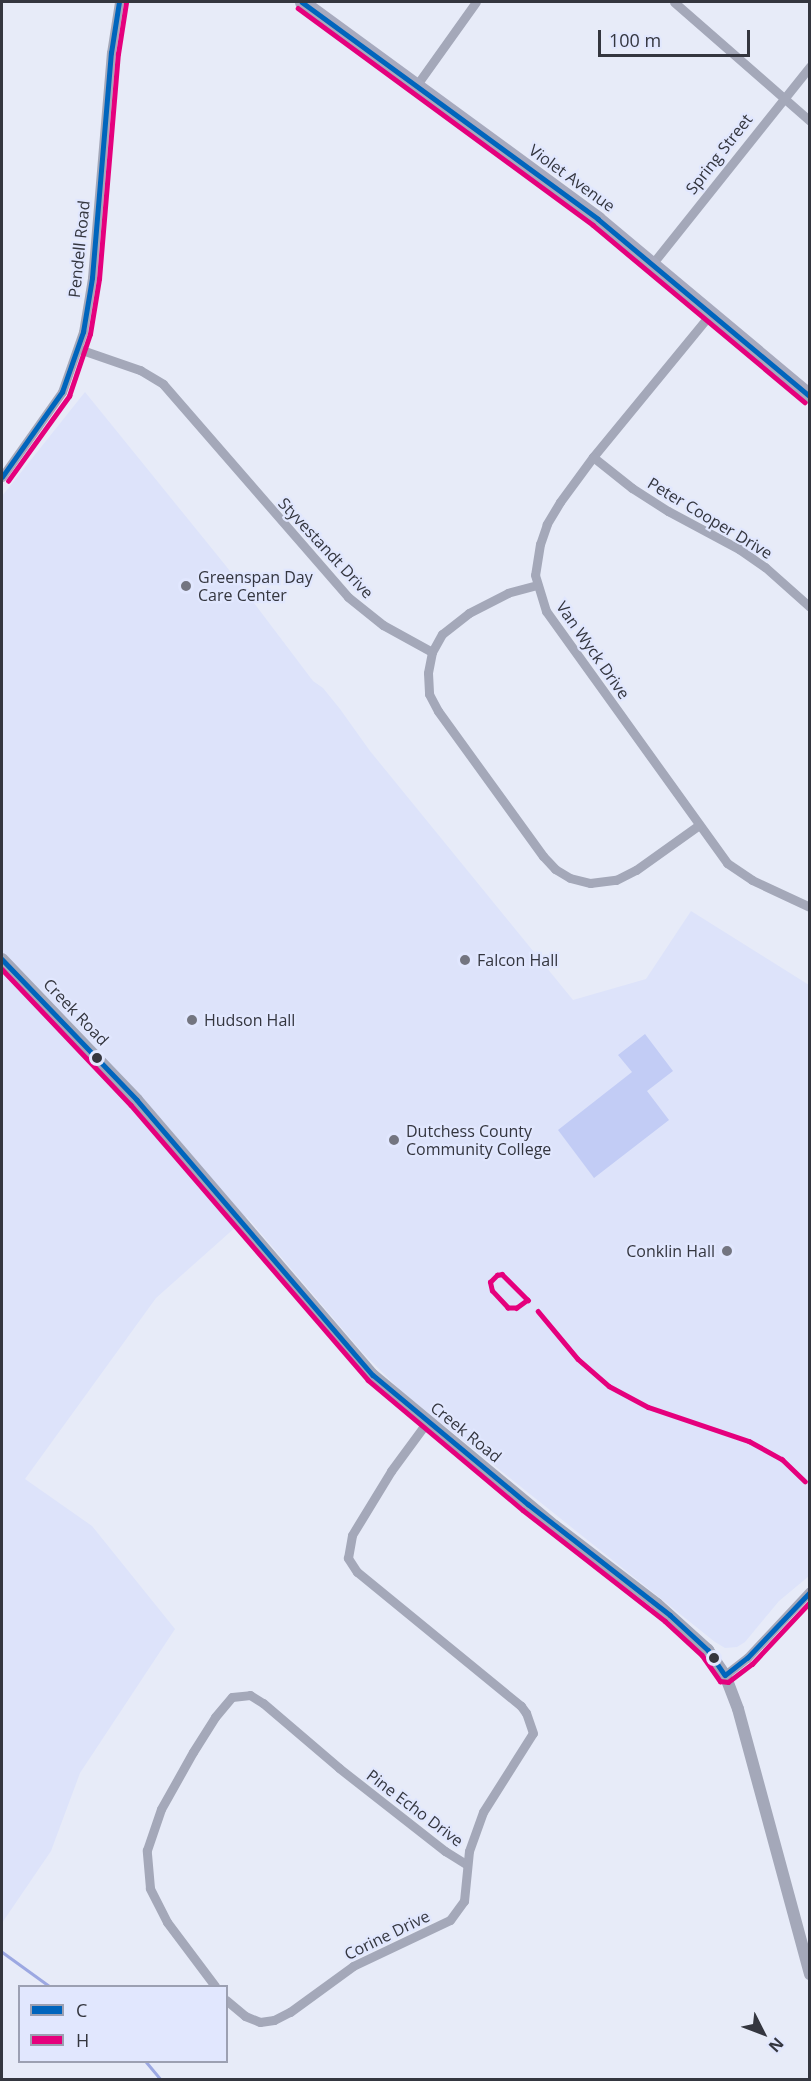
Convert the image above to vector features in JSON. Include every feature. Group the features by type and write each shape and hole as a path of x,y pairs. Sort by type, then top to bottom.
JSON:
{"main road":[{"name":"Violet Avenue","path":"303,2 598,219 653,262 810,396"}],"street":[{"name":"Pendell Road","path":"2,477 54,406 68,379 79,349 92,278 111,53 119,2"},
{"path":"416,86 476,2"},
{"path":"674,2 810,121"},
{"name":"Spring Street","path":"653,262 810,66"},
{"name":"Van Wyck Drive","path":"712,312 593,457 560,502 547,524 535,575 546,611 727,863 738,872 810,908"},
{"name":"Styvestandt Drive","path":"79,349 140,370 163,384 348,597 383,625 432,652"},
{"name":"Peter Cooper Drive","path":"593,457 632,488 668,511 739,549 765,567 810,607"},
{"path":"537,585 508,593 469,613 442,634 432,652 428,685 433,702 543,856 562,874 590,883 616,880 636,870 699,825"},
{"name":"Creek Road","path":"2,959 137,1100 359,1361 427,1422 670,1615 708,1650 725,1675 749,1744 810,1974"},
{"name":"Pine Echo Drive","path":"214,1985 167,1922 150,1888 147,1850 151,1832 177,1780 215,1717 232,1697 250,1695 445,1851 467,1864 483,1812 533,1733 532,1726 521,1706 357,1572 348,1558 347,1551 352,1535 382,1485 427,1422"},
{"path":"725,1675 747,1658 810,1591"},
{"name":"Corine Drive","path":"228,2002 245,2016 260,2022 274,2020 290,2012 353,1966 450,1920 464,1901 467,1864"}],"shaded area":[{"path":"85,392 226,566 313,681 323,688 370,751 573,1000 646,979 691,911 809,985 809,1576 779,1601 745,1642 737,1647 725,1648 715,1642 401,1391 363,1353 247,1217 156,1298 25,1479 92,1526 175,1629 80,1773 51,1851 2,1923 2,496"},
{"path":"645,1034 673,1071 647,1091 669,1120 594,1178 558,1130 632,1072 618,1055"}],"waterway":[{"path":"2,1952 48,1985"},
{"path":"147,2063 161,2080"}],"transit line":[{"name":"C","path":"2,477 62,392 83,332 92,278 111,53 119,2"},
{"name":"C","path":"302,2 598,219 810,396"},
{"name":"H","path":"8,481 69,396 90,334 99,279 118,54 126,3"},
{"name":"H","path":"298,8 593,225 805,402"},
{"name":"C","path":"2,959 137,1100 373,1375 528,1504 670,1615 708,1650 725,1675"},
{"name":"H","path":"2,969 131,1105 368,1380 523,1510 665,1621 702,1655 720,1681 728,1682 752,1664 810,1602"},
{"name":"H","path":"502,1274 528,1300 517,1308 508,1308 492,1291 490,1282 497,1275 502,1274"},
{"name":"H","path":"538,1311 578,1359 609,1386 648,1407 749,1441 782,1459 805,1481"},
{"name":"C","path":"725,1675 747,1658 810,1592"}],"place":[{"name":"Greenspan Day Care Center","path":"186,586"},
{"name":"Falcon Hall","path":"465,960"},
{"name":"Hudson Hall","path":"192,1020"},
{"name":"Dutchess County Community College","path":"394,1140"},
{"name":"Conklin Hall","path":"727,1251"}]}
